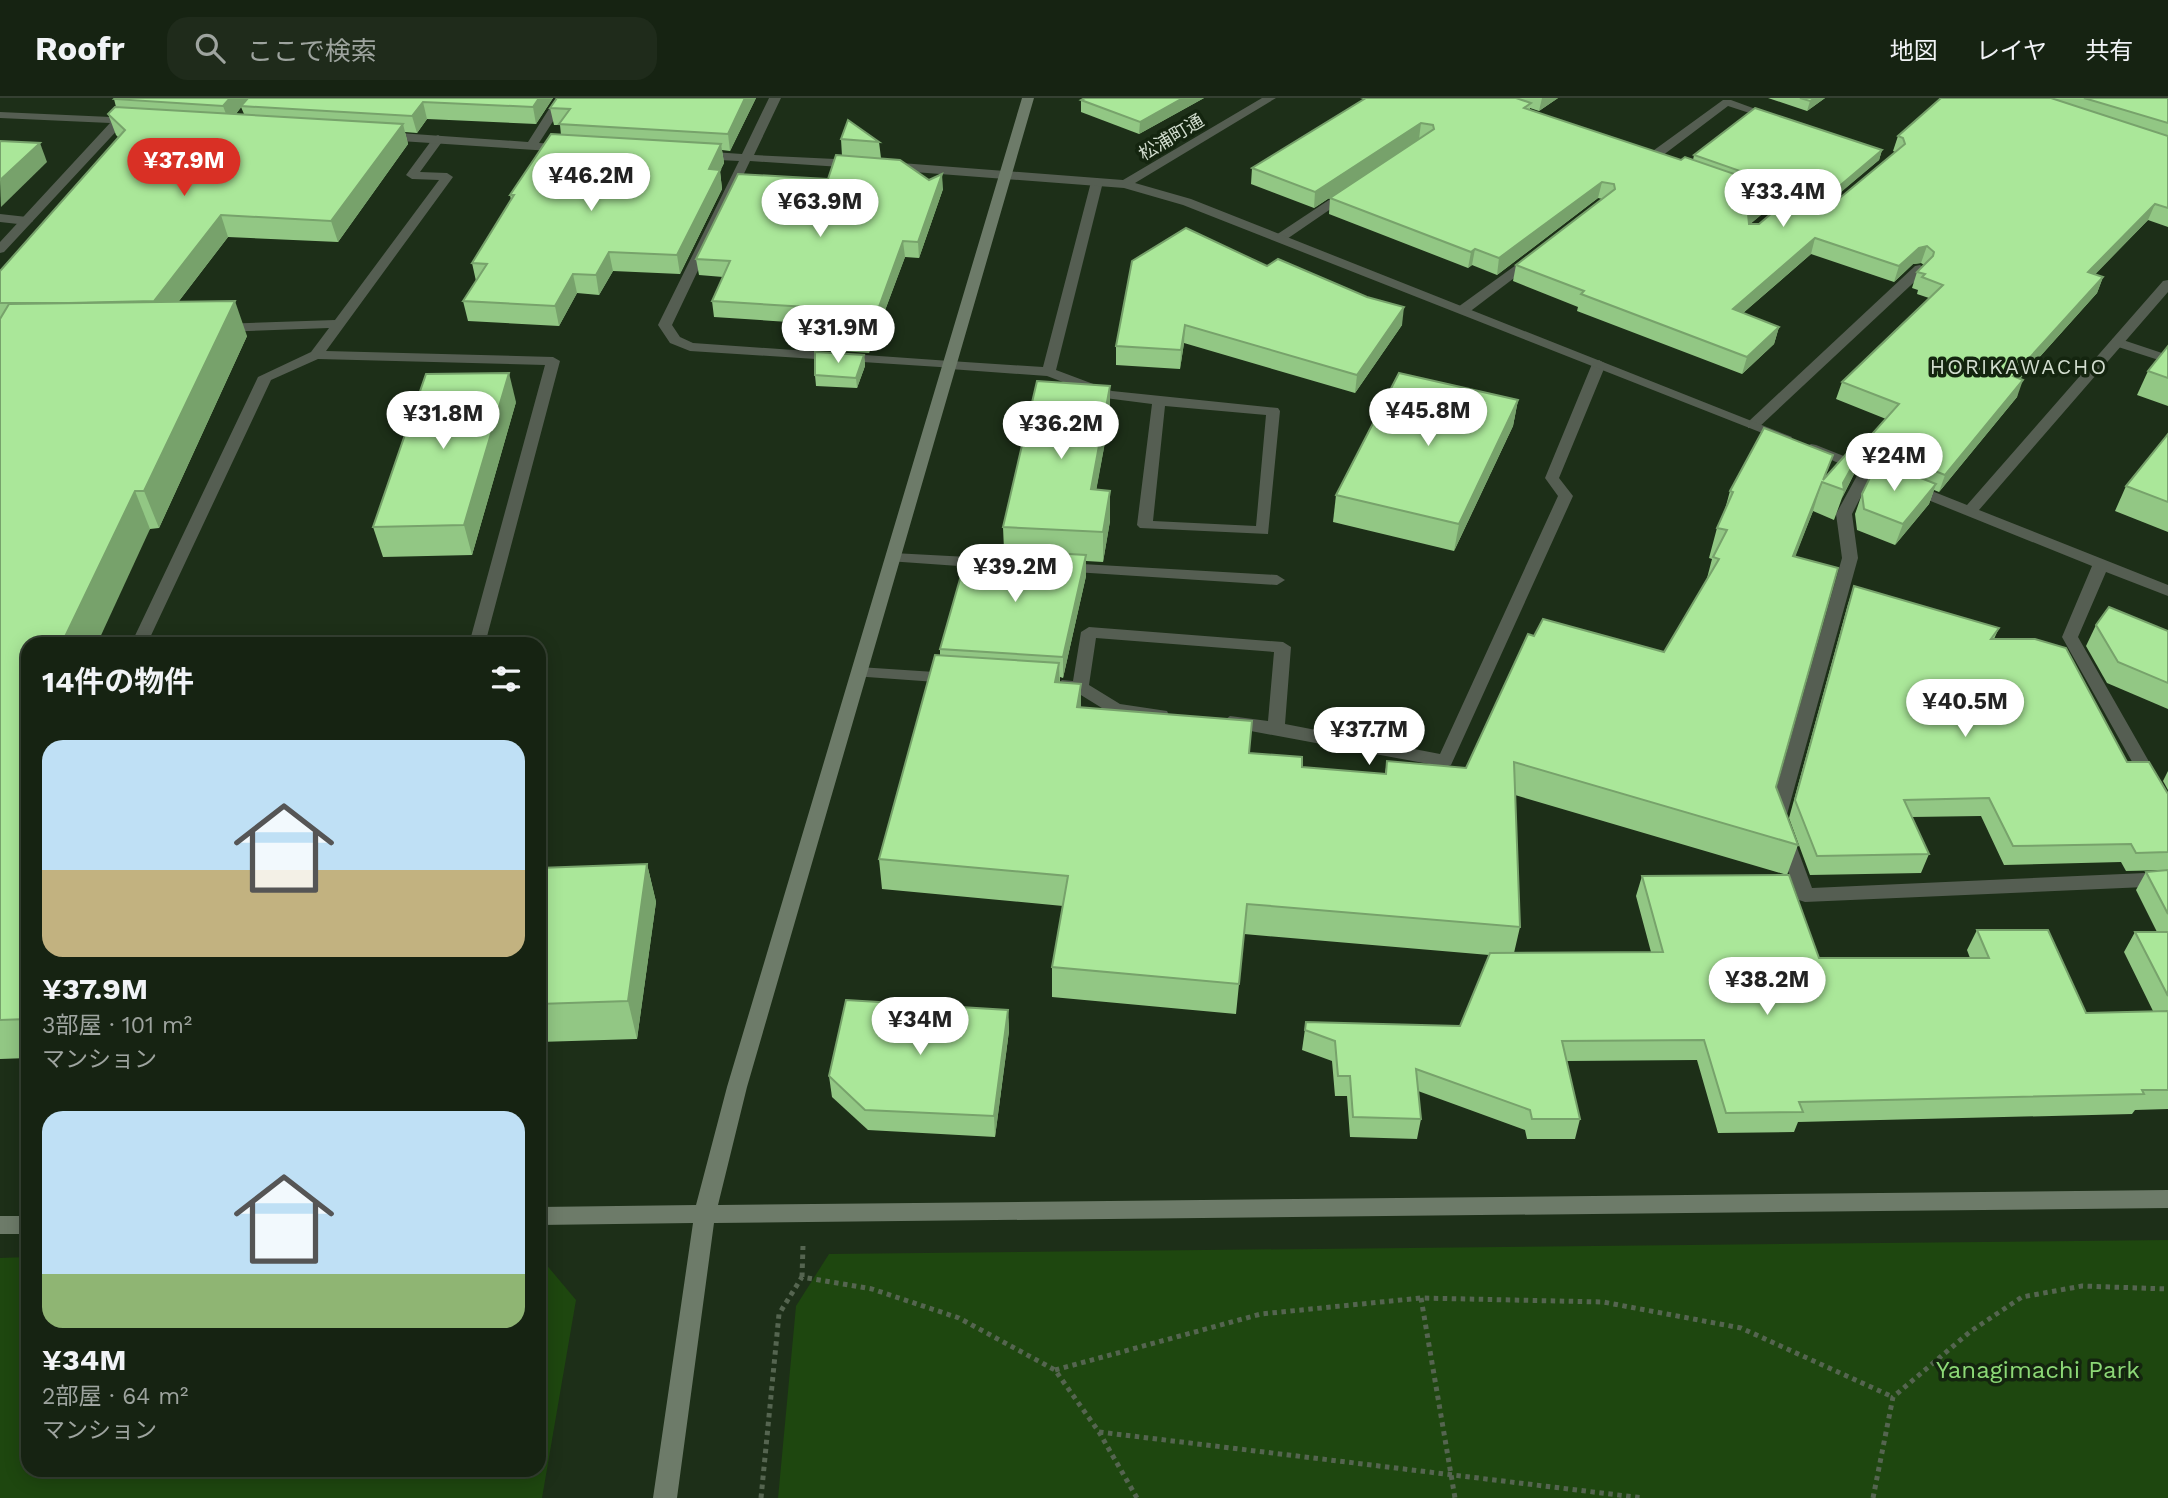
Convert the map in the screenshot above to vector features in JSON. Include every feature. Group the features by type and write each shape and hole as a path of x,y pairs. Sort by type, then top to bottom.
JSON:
{"street":[{"path":"531,146 562,98"},
{"path":"775,98 665,325 675,340 690,347 1049,372 1110,395 1273,411 1263,531 1145,525 1159,401"},
{"path":"665,1498 705,1213 741,1074 1028,98"},
{"name":"松浦町通","path":"1125,184 1270,98"},
{"path":"1641,152 1660,159 1730,100 1791,123"},
{"path":"0,115 145,122"},
{"path":"0,249 119,121"},
{"path":"370,135 584,149"},
{"path":"316,355 447,177 412,175 438,139"},
{"path":"691,155 1125,184 1187,202 2168,591"},
{"path":"1049,372 1097,182"},
{"path":"1280,238 1357,187"},
{"path":"0,218 27,220"},
{"path":"1463,310 1550,244"},
{"path":"1753,425 1920,269"},
{"path":"1970,511 2167,288"},
{"path":"203,328 338,324"},
{"path":"2118,342 2168,359"},
{"path":"142,637 265,377 316,355 553,361 479,637"},
{"path":"1209,720 1276,728 1445,761 1566,496 1552,478 1599,364"},
{"path":"1867,470 1844,514 1850,558 1827,648 1777,818 1805,895 2168,878"},
{"path":"893,558 1003,564"},
{"path":"2101,564 2070,637 2168,811"},
{"path":"1044,567 1277,580"},
{"path":"1080,687 1089,632 1283,648 1276,728"},
{"path":"859,672 970,680"},
{"path":"1038,684 1080,687 1116,709 1183,717"},
{"path":"546,1216 2168,1199"},
{"path":"0,1225 21,1225"}],"path":[{"path":"761,1498 779,1314 802,1277 872,1289 959,1318 1055,1370 1099,1432 1137,1498"},
{"path":"1873,1498 1893,1397 1970,1331 2022,1297 2082,1286 2168,1289"},
{"path":"1055,1370 1261,1314 1421,1298 1603,1302 1741,1328 1893,1397"},
{"path":"1421,1298 1455,1498"},
{"path":"1099,1432 1643,1498"}],"green space":[{"name":"Yanagimachi Park","path":"2168,1240 2168,1498 778,1498 796,1306 829,1254"},
{"path":"21,1257 21,1477 546,1477 542,1498 0,1498 0,1258"},
{"path":"546,1264 576,1300 546,1475"}],"building":[{"path":"115,98 230,98 223,106"},
{"path":"248,98 539,98 533,107 423,102 412,116 241,106"},
{"path":"557,98 745,98 728,134 559,124 570,109 550,108"},
{"path":"1183,98 1140,122 1081,100"},
{"path":"1366,98 1516,98 1531,103 1524,108 1681,160 1685,157 1778,189 1748,214 1749,224 1759,224 1793,195 1829,206 1835,202 1905,144 1903,138 1898,136 1941,98 2051,98 2168,136 2168,208 2155,204 2088,272 2103,277 2013,376 2023,380 1945,475 1864,443 1899,404 1842,382 1943,285 1922,277 1925,274 1917,272 1933,256 1934,252 1927,246 1919,248 1899,266 1815,238 1733,309 1779,327 1747,357 1581,294 1584,291 1516,265 1615,189 1614,184 1602,182 1499,258 1475,249 1471,252 1330,198 1434,129 1433,125 1421,123 1315,192 1252,168"},
{"path":"2084,98 2168,98 2168,123"},
{"path":"115,107 403,124 331,221 221,215 154,301 0,303 0,271 125,130 108,114"},
{"path":"1755,108 1882,150 1823,200 1694,155"},
{"path":"848,120 879,142 841,139"},
{"path":"551,134 721,144 709,169 720,170 677,255 609,252 596,275 573,274 555,306 463,301 487,264 472,263 514,195 510,195"},
{"path":"0,141 40,143 0,180"},
{"path":"836,155 900,160 929,180 942,174 918,242 903,241 868,337 815,333 823,308 712,301 730,261 696,259 738,174 828,179"},
{"path":"1186,228 1267,266 1278,259 1367,297 1404,307 1357,375 1185,325 1181,350 1116,346 1132,261"},
{"path":"235,301 144,491 135,491 65,637 21,637 21,1019 0,1020 0,319 9,304"},
{"path":"2168,346 2168,378 2148,371"},
{"path":"815,352 864,355 856,378 815,375"},
{"path":"509,373 464,525 373,527 426,374"},
{"path":"1399,373 1518,400 1459,524 1336,495"},
{"path":"1037,381 1110,386 1091,489 1110,491 1103,532 1003,527"},
{"path":"1764,428 1833,455 1823,480 1857,442 1864,445 1843,483 1844,490 1822,482 1793,556 1838,568 1776,787 1798,845 1514,762 1520,927 1247,904 1239,984 1052,967 1068,876 879,859 935,655 1059,663 1055,682 1081,684 1077,707 1252,721 1249,753 1302,757 1302,767 1386,774 1387,761 1466,768 1528,634 1534,636 1543,619 1664,652 1719,559 1713,557 1727,530 1717,528 1733,492 1730,491"},
{"path":"2168,434 2168,502 2126,486"},
{"path":"1878,461 1936,484 1903,524 1864,509 1862,494"},
{"path":"1001,550 1086,555 1063,657 940,649 966,558 998,561"},
{"path":"1854,586 1999,628 1991,639 2035,639 2066,648 2127,762 2149,762 2168,794 2168,852 2136,853 2131,844 2013,846 1989,798 1904,800 1929,854 1817,856 1795,800"},
{"path":"2109,607 2168,631 2168,683 2118,662 2096,625"},
{"path":"647,864 628,1001 546,1004 546,868"},
{"path":"2168,870 2168,914 2146,872"},
{"path":"1789,875 1819,958 1989,958 1977,930 2048,930 2086,1013 2168,1011 2168,1090 2142,1090 2144,1094 1799,1102 1803,1112 1726,1113 1704,1040 1562,1041 1580,1119 1532,1119 1530,1110 1416,1069 1421,1119 1353,1117 1350,1076 1338,1076 1335,1041 1305,1030 1306,1022 1460,1026 1490,953 1663,952 1642,876"},
{"path":"2135,932 2168,932 2168,996"},
{"path":"846,1000 1008,1010 994,1116 865,1110 829,1076"}],"district":[{"name":"HORIKAWACHO","path":"2019,366"}]}
